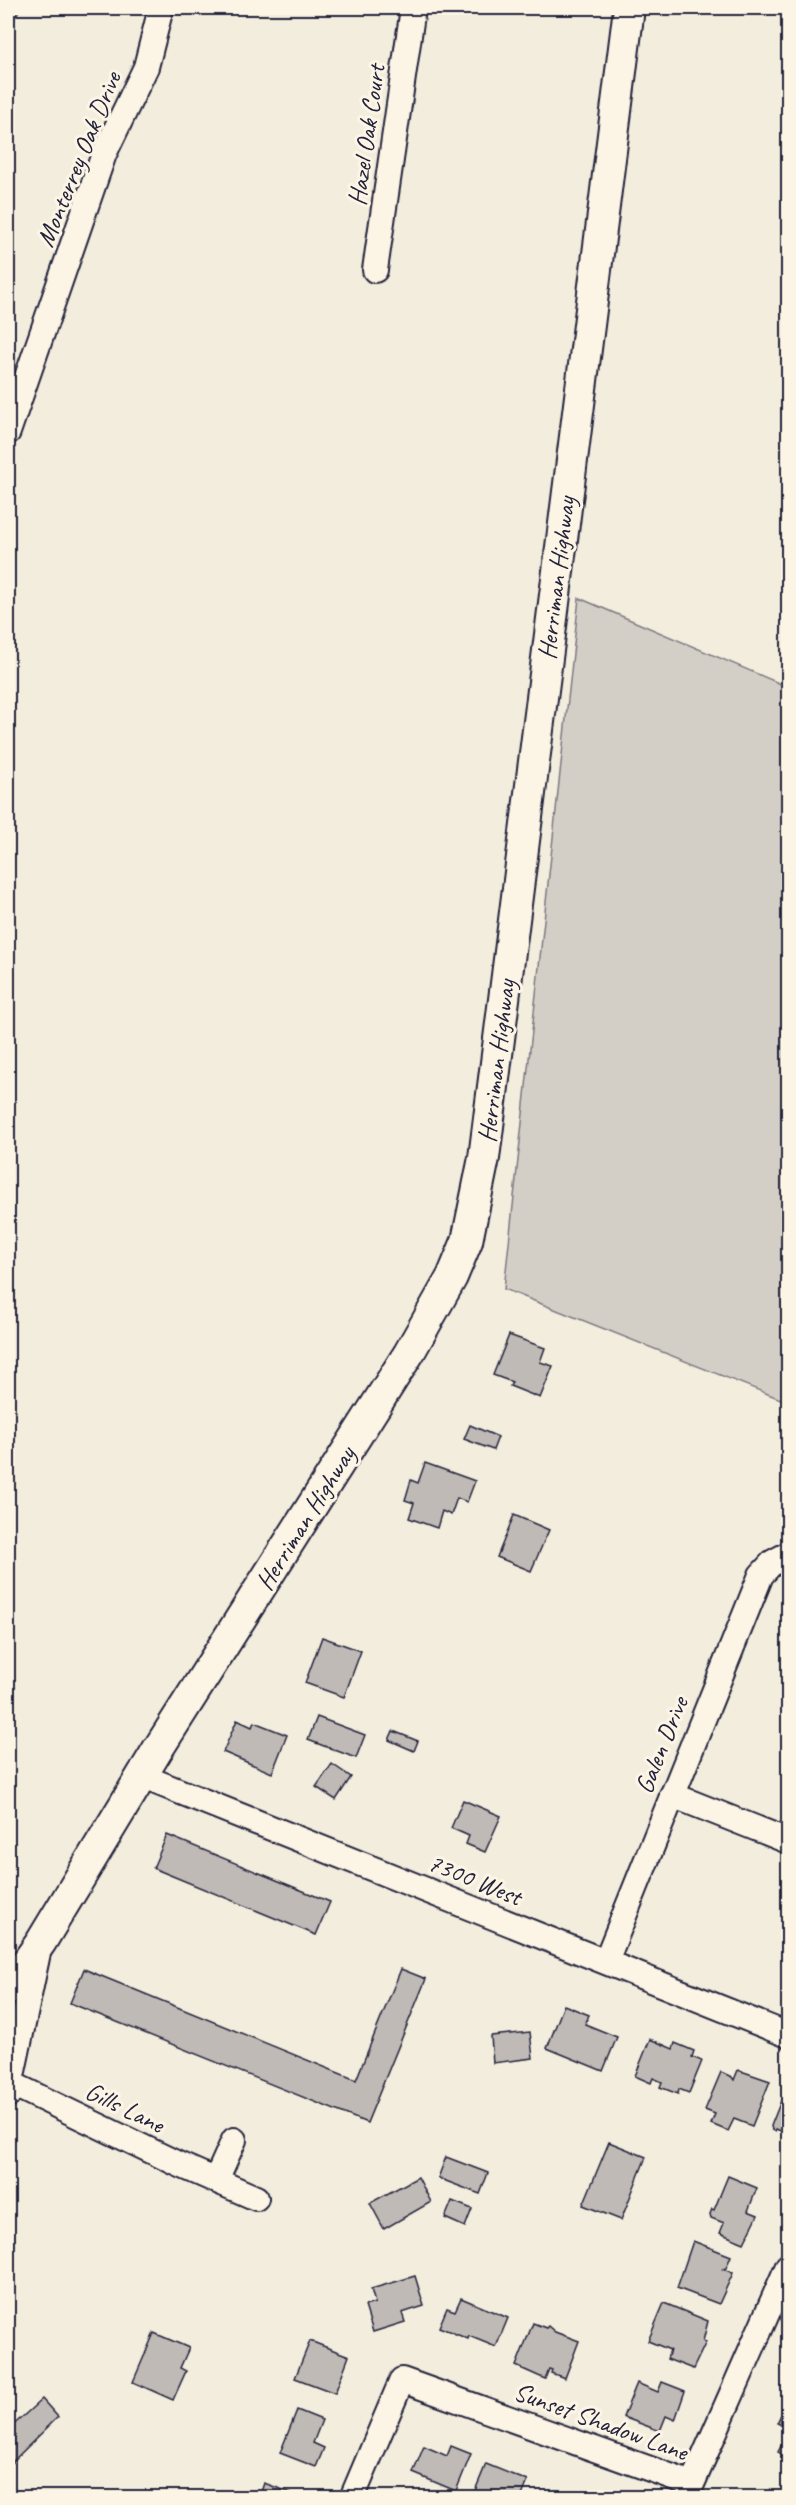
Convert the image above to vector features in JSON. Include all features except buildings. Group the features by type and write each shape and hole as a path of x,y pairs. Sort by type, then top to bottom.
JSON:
{"main road":[{"name":"Herriman Highway","path":"8,1989 41,1942 141,1776 409,1353 452,1277 467,1241 484,1158 629,8"}],"street":[{"name":"Monterrey Oak Drive","path":"8,432 104,154 146,67 161,8"},
{"name":"Hazel Oak Court","path":"375,270 413,8"},
{"name":"Galen Drive","path":"606,1961 761,1575 784,1556"},
{"name":"7300 West","path":"141,1776 789,2035"},
{"path":"672,1795 789,1841"},
{"path":"9,2089 41,1942"},
{"name":"Gills Lane","path":"9,2089 256,2198"},
{"path":"216,2180 234,2140"},
{"name":"Sunset Shadow Lane","path":"352,2498 402,2380 692,2484 789,2266"}],"shaded area":[{"path":"579,598 788,687 788,1402 504,1289"}],"waterway":[{"path":"8,25 18,8"}]}
